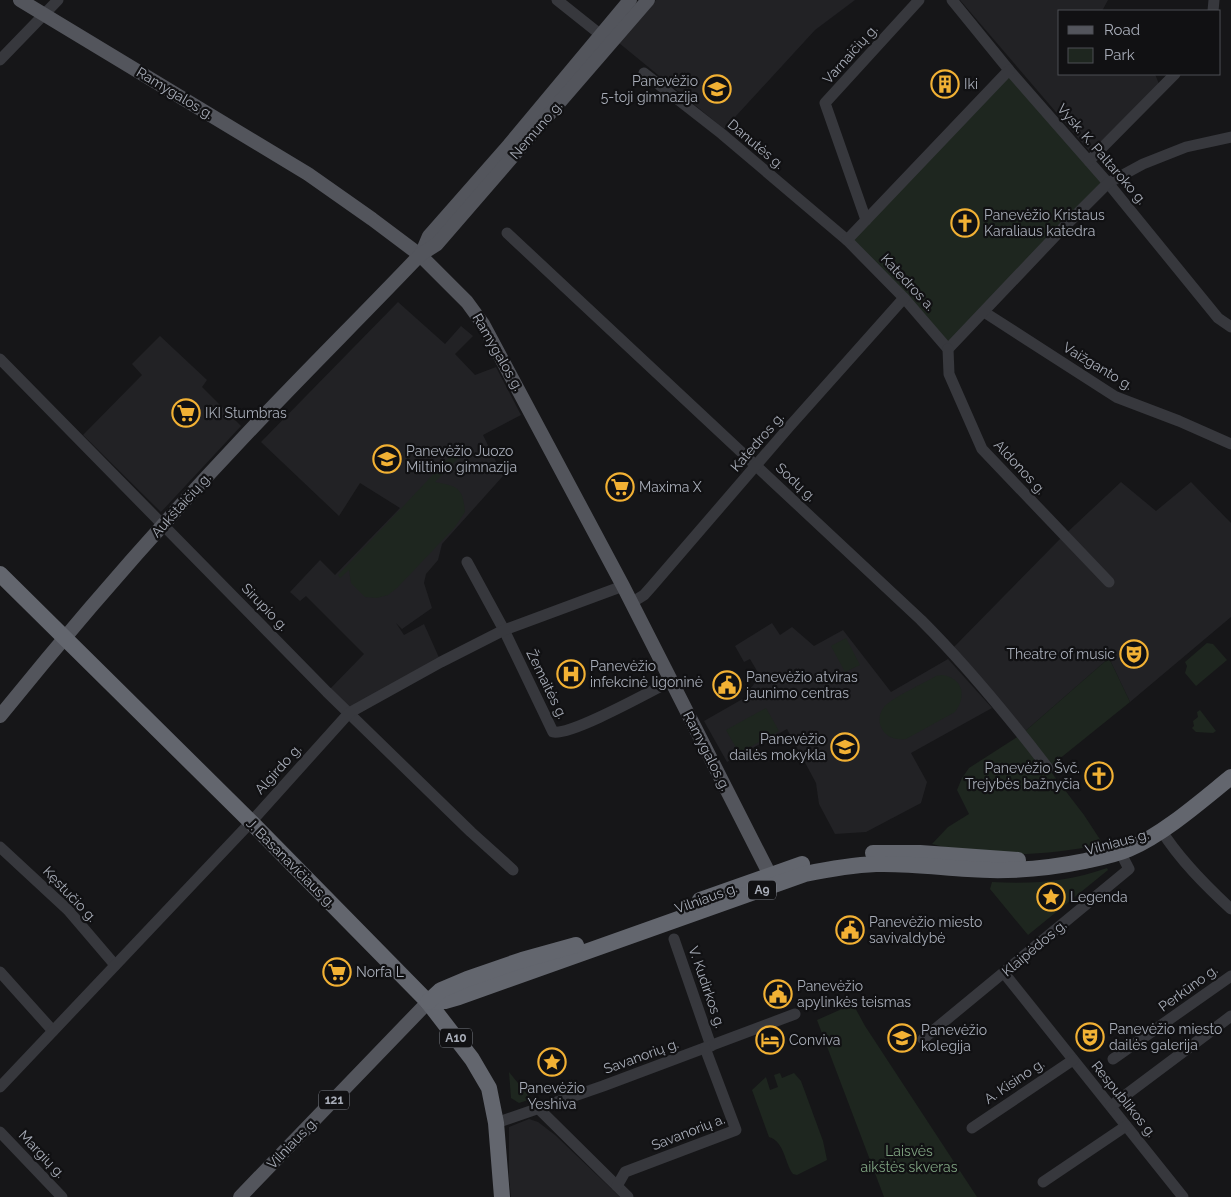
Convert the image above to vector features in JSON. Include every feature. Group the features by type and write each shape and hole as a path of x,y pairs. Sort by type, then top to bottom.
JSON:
{"highway":[{"name":"J. Basanavičiaus g.","path":"0,574 251,822 428,1002 472,1059 489,1088 496,1123 502,1197"},
{"name":"A9","path":"1161,830 1231,776"},
{"name":"Vilniaus g.","path":"428,1002 445,1001 459,997 773,880 850,865 892,864 1022,870 1066,864 1118,848 1161,830"}],"main road":[{"name":"Ramygalos g.","path":"20,0 308,174 420,255 467,302 483,324 623,586 773,880"},
{"name":"Nemuno g.","path":"373,304 420,255 437,244 460,218 606,39 630,0"},
{"name":"Nemuno g.","path":"606,39 648,0"},
{"name":"Aukštaičių g.","path":"0,716 65,637 163,525 252,429 373,304"},
{"name":"Vilniaus g.","path":"240,1197 428,1002"}],"street":[{"path":"0,60 58,0"},
{"path":"557,0 606,39"},
{"name":"Varnaičių g.","path":"866,220 825,103 919,0"},
{"name":"Vysk. K. Paltaroko g.","path":"952,0 1009,70 1108,183 1218,318 1231,327"},
{"path":"846,240 1009,70"},
{"name":"Danutės g.","path":"644,73 722,134 846,240"},
{"path":"1089,161 1174,75"},
{"path":"948,349 1108,183 1143,164 1186,147 1231,137"},
{"name":"Sodų g.","path":"508,234 951,650 1022,734 1048,768"},
{"name":"Katedros a.","path":"846,240 904,298 948,349"},
{"name":"Katedros g.","path":"631,603 644,595 904,298"},
{"name":"Vaižganto g.","path":"984,312 1116,397 1179,421 1231,444"},
{"name":"Aldonos g.","path":"948,349 950,374 982,449 1109,582"},
{"name":"Sirupio g.","path":"0,359 349,713 471,832 513,870"},
{"name":"Žemaitės g.","path":"466,562 504,630 551,729 556,733 607,714 671,681"},
{"name":"Algirdo g.","path":"0,1087 251,822 349,713 441,662 504,630 623,586"},
{"path":"1161,830 1170,845 1206,887 1231,909"},
{"name":"Kęstučio g.","path":"0,847 68,910 115,965"},
{"name":"Klaipėdos g.","path":"923,1039 1129,869 1118,848"},
{"name":"V. Kudirkos g.","path":"674,938 708,1047"},
{"path":"0,972 53,1031"},
{"name":"Respublikos g.","path":"1004,973 1183,1197"},
{"name":"Perkūno g.","path":"1113,1059 1231,976"},
{"name":"Savanorių g.","path":"496,1123 539,1109 795,1014"},
{"path":"1111,1106 1231,1016"},
{"name":"Savanorių a.","path":"617,1186 625,1172 736,1130 708,1047"},
{"name":"A. Kisino g.","path":"972,1128 1073,1060"},
{"path":"539,1109 628,1197"},
{"path":"1043,1182 1126,1126"},
{"name":"Margių g.","path":"0,1132 62,1197"}],"shaded area":[{"name":"Panevėžio 5-toji gimnazija","path":"656,0 855,0 815,30 724,129 619,43"},
{"path":"960,0 1108,0 1103,10 1058,10 1058,75 1155,75 1159,84 1091,153"},
{"name":"Panevėžio Juozo Miltinio gimnazija","path":"398,302 445,344 461,326 473,336 455,354 475,375 496,367 521,415 483,435 503,476 442,544 438,560 426,574 424,583 432,608 402,629 396,623 404,635 424,624 441,662 349,713 327,692 364,654 306,596 300,601 290,592 320,560 335,575 400,508 360,483 339,516 261,442"},
{"path":"160,336 207,380 202,387 241,426 161,512 83,435 142,375 132,364"},
{"path":"1121,482 1156,511 1191,482 1231,523 1231,617 1130,702 1109,658 1022,734 951,650 1059,540"},
{"path":"772,623 780,635 792,627 814,646 843,630 891,692 948,659 992,708 911,753 927,782 921,803 866,832 835,834 819,804 816,783 787,729 727,762 704,721 753,693 751,688 760,676 750,659 744,662 735,646"},
{"path":"529,1119 538,1122 555,1135 620,1197 511,1197 509,1127"}],"green space":[{"path":"1009,70 1108,183 948,349 847,240"},
{"path":"463,443 468,448 435,482 454,487 461,493 465,512 455,527 388,595 377,598 365,597 351,583 349,570 340,578 338,575"},
{"path":"846,638 860,665 845,672 831,646"},
{"path":"1207,643 1213,644 1227,660 1196,686 1185,673 1187,666 1185,662"},
{"path":"1109,658 1130,702 1048,768 1084,815 1103,844 1061,851 996,854 953,849 932,844 948,827 969,814 957,790 969,768 1022,734"},
{"path":"942,675 955,680 961,689 961,700 955,712 906,739 895,739 886,734 880,722 880,715 885,706 910,690 936,676"},
{"path":"766,708 779,731 739,753 726,730"},
{"path":"1200,710 1216,731 1213,733 1196,732 1192,728 1194,726 1193,721 1198,717 1197,712"},
{"path":"1107,868 1108,870 1028,935 990,889 992,882 1022,883 1050,881 1093,873"},
{"name":"Laisvės aikštės skveras","path":"853,1004 865,1026 977,1197 884,1197 817,1020"},
{"path":"509,1072 531,1099 519,1103 511,1098"},
{"path":"780,1073 782,1078 794,1073 801,1081 823,1141 827,1160 797,1175 793,1174 790,1169 778,1143 769,1137 752,1090 766,1077 770,1090 778,1087 774,1075"}],"place":[{"name":"Iki","path":"945,84"},
{"name":"Panevėžio 5-toji gimnazija","path":"717,89"},
{"name":"Panevėžio Kristaus Karaliaus katedra","path":"965,223"},
{"name":"IKI Stumbras","path":"186,413"},
{"name":"Panevėžio Juozo Miltinio gimnazija","path":"387,459"},
{"name":"Maxima X","path":"620,487"},
{"name":"Theatre of music","path":"1134,654"},
{"name":"Panevėžio infekcinė ligoninė","path":"571,674"},
{"name":"Panevėžio atviras jaunimo centras","path":"727,685"},
{"name":"Panevėžio dailės mokykla","path":"845,747"},
{"name":"Panevėžio Švč. Trejybės bažnyčia","path":"1099,776"},
{"name":"Legenda","path":"1051,897"},
{"name":"Panevėžio miesto savivaldybė","path":"850,930"},
{"name":"Norfa L","path":"337,972"},
{"name":"Panevėžio apylinkės teismas","path":"778,994"},
{"name":"Panevėžio miesto dailės galerija","path":"1090,1037"},
{"name":"Panevėžio kolegija","path":"902,1038"},
{"name":"Conviva","path":"770,1040"},
{"name":"Panevėžio Yeshiva","path":"552,1062"}]}
